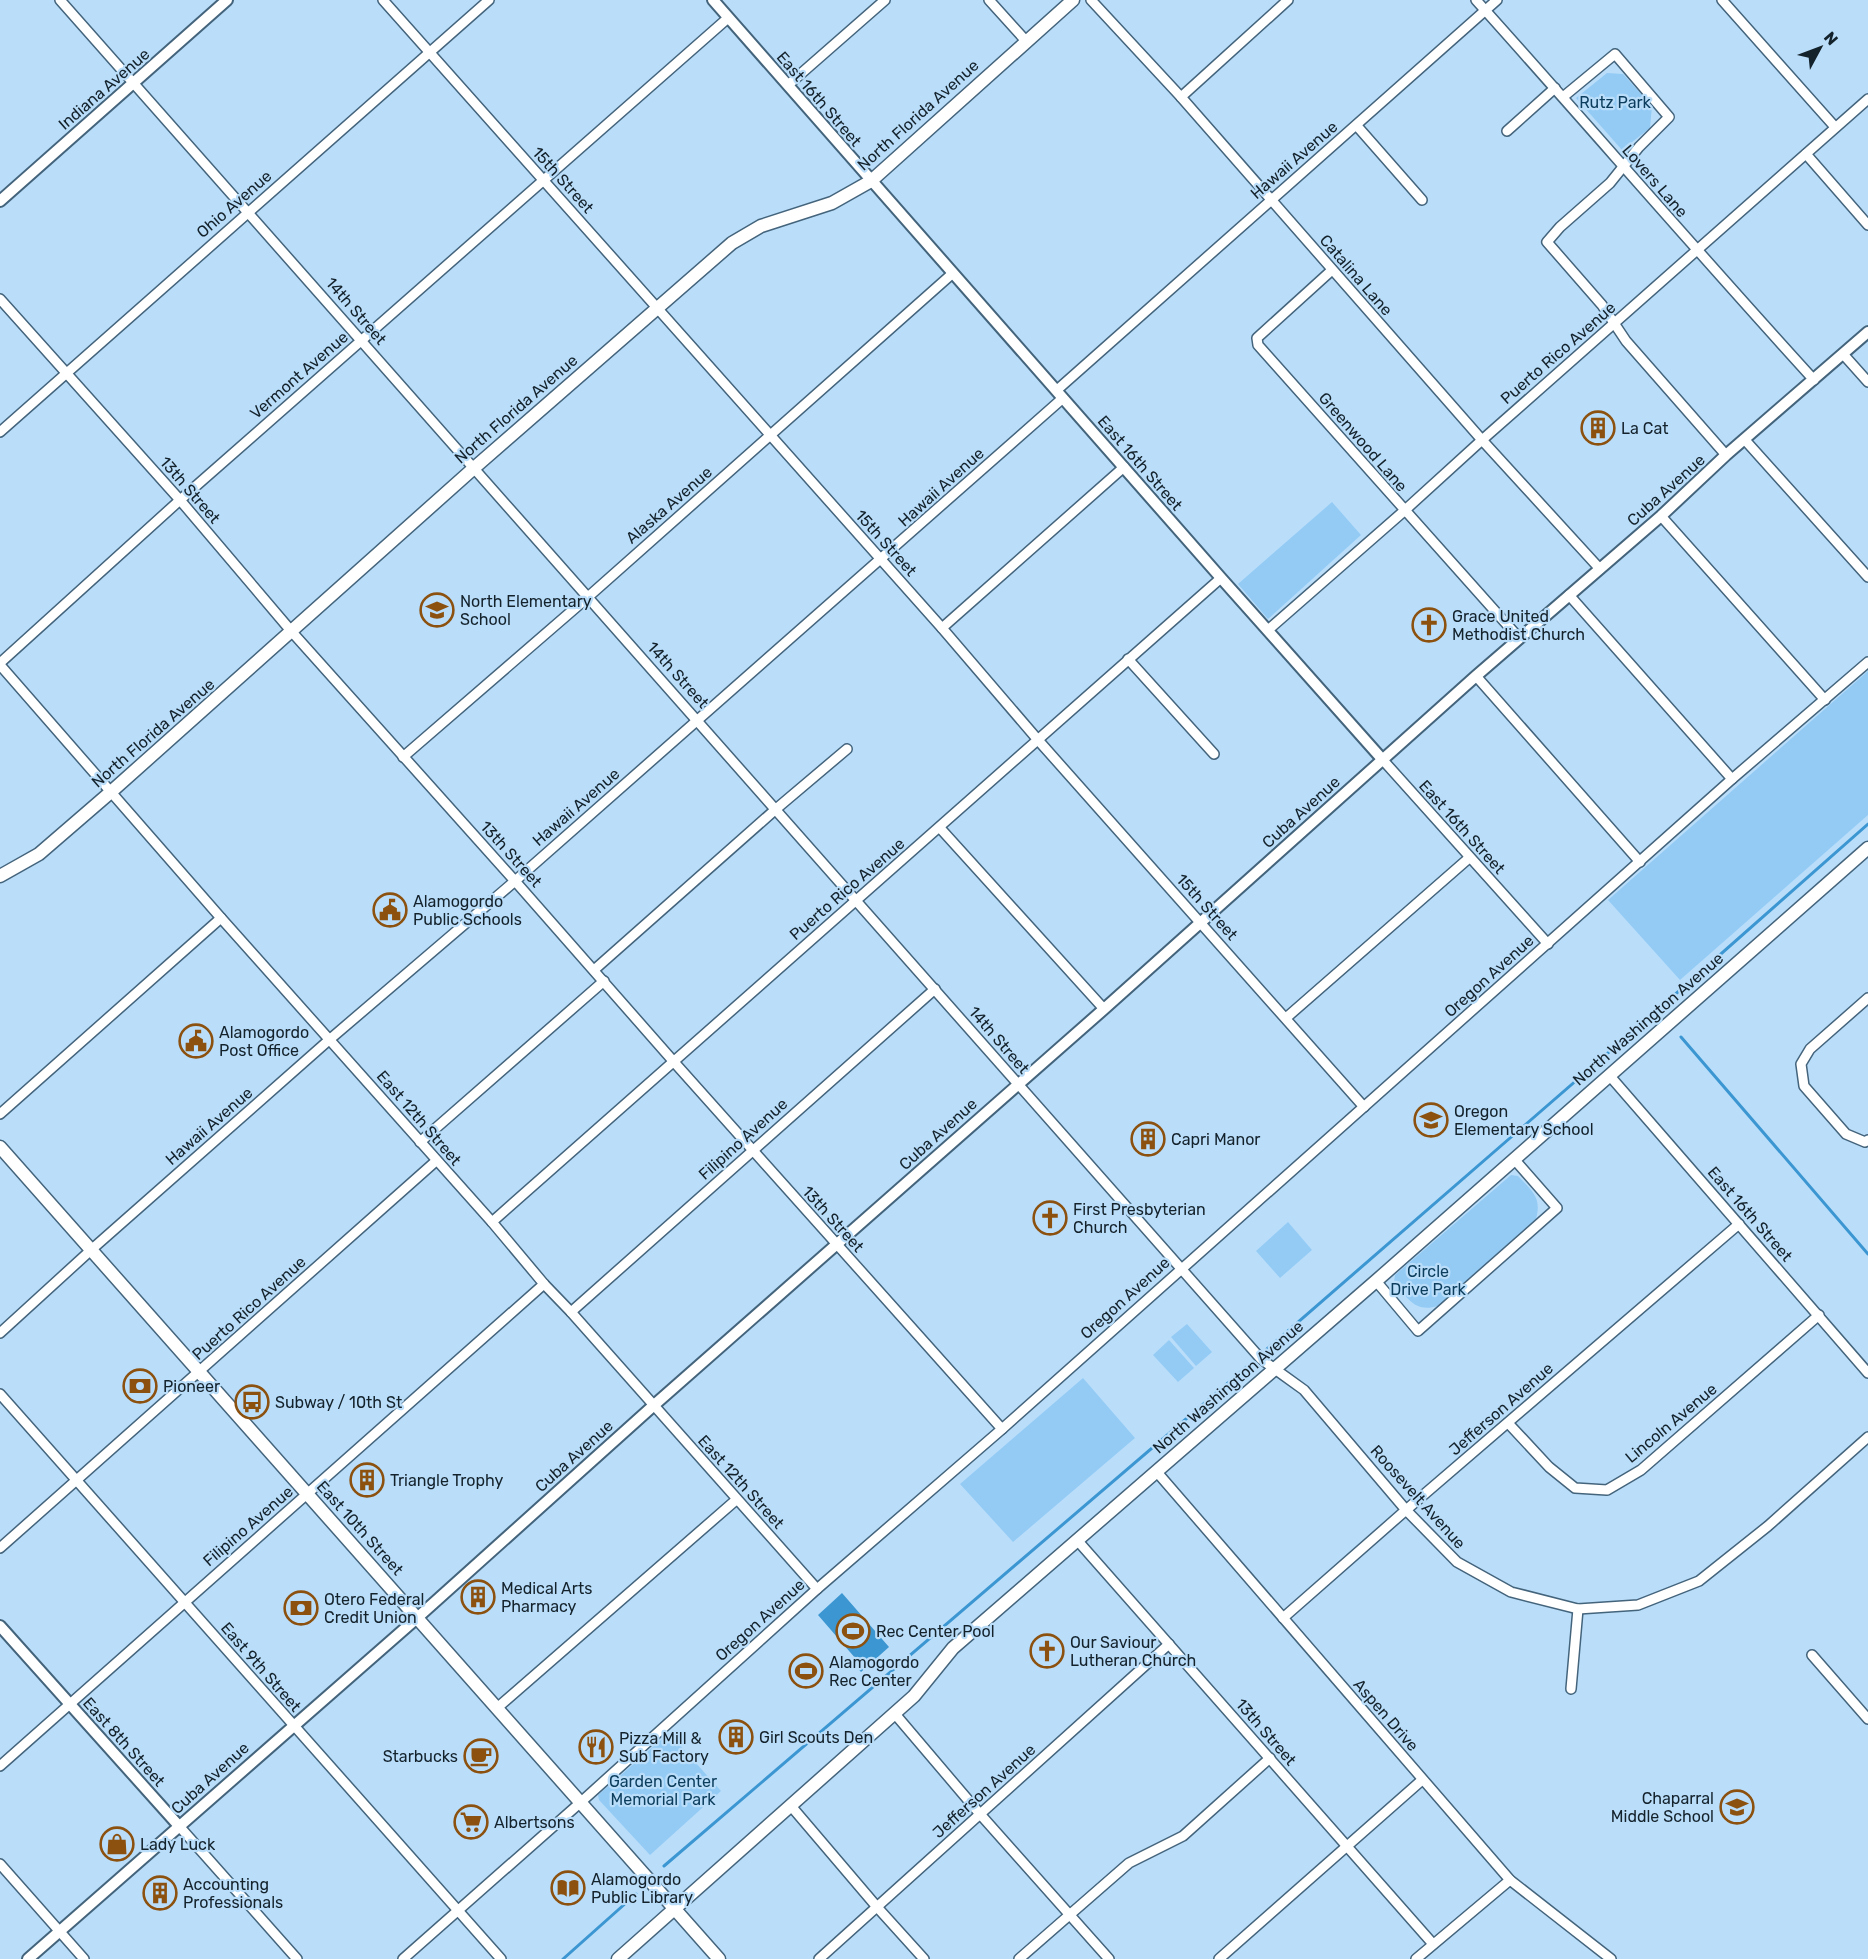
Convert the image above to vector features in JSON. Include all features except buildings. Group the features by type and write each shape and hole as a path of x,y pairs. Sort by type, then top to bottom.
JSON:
{"main road":[{"name":"North Florida Avenue","path":"0,876 39,854 112,791 656,307 732,243 761,226 832,203 871,181 1073,0"},
{"name":"North Washington Avenue","path":"618,1959 895,1714 914,1696 954,1648 1868,848"},
{"name":"East 10th Street","path":"0,1147 719,1959"}],"street":[{"name":"14th Street","path":"60,0 1261,1359 1274,1369"},
{"name":"Indiana Avenue","path":"0,201 227,0"},
{"name":"15th Street","path":"383,0 942,628 1038,740 1364,1107"},
{"name":"Ohio Avenue","path":"0,432 489,0"},
{"name":"East 16th Street","path":"713,0 1221,578 1548,944"},
{"path":"789,85 885,0"},
{"path":"989,0 1026,41"},
{"name":"Catalina Lane","path":"1091,0 1181,97 1482,440 1600,569"},
{"path":"1181,97 1288,0"},
{"name":"Lovers Lane","path":"1476,0 1814,380"},
{"name":"Hawaii Avenue","path":"0,1333 329,1040 515,881 880,561 1271,200 1497,0"},
{"path":"1722,0 1835,127"},
{"name":"Vermont Avenue","path":"0,664 180,500 728,18"},
{"path":"1563,97 1615,54 1669,117 1639,147 1610,183 1560,227 1547,242 1602,305 1626,341 1726,455"},
{"path":"1507,131 1555,88"},
{"name":"Puerto Rico Avenue","path":"1268,630 1868,99"},
{"path":"1357,126 1422,200"},
{"path":"1806,154 1868,225"},
{"name":"Greenwood Lane","path":"1332,270 1257,338 1258,345 1404,512 1519,638"},
{"name":"Alaska Avenue","path":"404,758 953,273"},
{"name":"13th Street","path":"0,299 180,500 292,632 1002,1429"},
{"name":"Cuba Avenue","path":"28,1959 837,1245 1382,759 1868,332"},
{"path":"1844,354 1868,382"},
{"path":"1745,440 1868,577"},
{"path":"942,628 1124,467"},
{"path":"1661,516 1825,700"},
{"name":"Puerto Rico Avenue","path":"492,1222 1221,578"},
{"path":"1569,595 1732,779"},
{"path":"1128,660 1214,754"},
{"name":"Oregon Avenue","path":"403,1959 817,1589 1002,1429 1732,779 1868,662"},
{"name":"East 12th Street","path":"0,664 221,918 492,1222 544,1284 817,1589"},
{"path":"1476,676 1640,862"},
{"path":"594,970 847,749"},
{"path":"940,828 1104,1008"},
{"path":"1286,1018 1469,858"},
{"path":"0,1114 221,918"},
{"path":"420,1142 604,981"},
{"name":"Filipino Avenue","path":"571,1312 935,989"},
{"path":"1868,998 1810,1049 1802,1064 1804,1086 1846,1134 1864,1142 1868,1140"},
{"name":"East 16th Street","path":"1609,1075 1868,1373"},
{"path":"1376,1281 1418,1330 1548,1216 1557,1208 1514,1159"},
{"name":"Puerto Rico Avenue","path":"0,1548 436,1161"},
{"name":"Jefferson Avenue","path":"1283,1618 1739,1224"},
{"name":"Filipino Avenue","path":"0,1766 544,1284"},
{"name":"Lincoln Avenue","path":"1508,1423 1549,1467 1575,1488 1607,1490 1641,1470 1819,1315"},
{"name":"Roosevelt Avenue","path":"1274,1369 1304,1390 1406,1510 1457,1562 1511,1592 1578,1609 1638,1605 1699,1581 1768,1526 1868,1437"},
{"name":"East 9th Street","path":"0,1394 501,1959"},
{"name":"Aspen Drive","path":"1156,1471 1510,1880 1611,1959"},
{"path":"497,1708 736,1500"},
{"name":"13th Street","path":"1077,1540 1433,1944"},
{"path":"1571,1689 1578,1609"},
{"name":"East 8th Street","path":"0,1626 297,1959"},
{"name":"Jefferson Avenue","path":"819,1959 1169,1644"},
{"path":"1812,1654 1868,1719"},
{"path":"895,1714 1109,1959"},
{"path":"1019,1959 1130,1863 1182,1836 1270,1758"},
{"path":"1219,1959 1422,1780"},
{"path":"791,1806 924,1959"},
{"path":"0,1864 84,1959"},
{"path":"1416,1959 1510,1880"}],"green space":[{"name":"Rutz Park","path":"1607,73 1623,74 1652,106 1650,128 1622,150 1576,98"},
{"path":"1332,502 1361,535 1268,619 1238,584"},
{"path":"1868,671 1868,815 1680,980 1608,900"},
{"name":"Circle Drive Park","path":"1511,1175 1518,1176 1537,1200 1536,1219 1438,1306 1430,1308 1412,1303 1394,1282 1395,1275"},
{"path":"1288,1222 1312,1250 1280,1278 1256,1251"},
{"path":"1187,1324 1212,1352 1196,1366 1171,1337"},
{"path":"1169,1340 1194,1368 1178,1382 1153,1355"},
{"path":"1083,1378 1135,1438 1013,1542 960,1484"},
{"name":"Garden Center Memorial Park","path":"669,1733 721,1791 650,1855 599,1800 598,1795"}],"shaded area":[{"name":"Rec Center Pool","path":"842,1593 889,1647 861,1672 853,1663 856,1659 818,1615"}],"waterway":[{"path":"1267,1349 1868,824"},
{"path":"1681,1037 1868,1254"},
{"path":"664,1866 1249,1365"},
{"path":"563,1959 636,1894"}],"place":[{"name":"La Cat","path":"1598,428"},
{"name":"North Elementary School","path":"437,610"},
{"name":"Grace United Methodist Church","path":"1429,625"},
{"name":"Alamogordo Public Schools","path":"390,910"},
{"name":"Alamogordo Post Office","path":"196,1041"},
{"name":"Oregon Elementary School","path":"1431,1120"},
{"name":"Capri Manor","path":"1148,1139"},
{"name":"First Presbyterian Church","path":"1050,1218"},
{"name":"Pioneer","path":"140,1386"},
{"name":"Subway / 10th St","path":"252,1402"},
{"name":"Triangle Trophy","path":"367,1480"},
{"name":"Medical Arts Pharmacy","path":"478,1597"},
{"name":"Otero Federal Credit Union","path":"301,1608"},
{"name":"Rec Center Pool","path":"853,1631"},
{"name":"Our Saviour Lutheran Church","path":"1047,1651"},
{"name":"Alamogordo Rec Center","path":"806,1671"},
{"name":"Girl Scouts Den","path":"736,1737"},
{"name":"Pizza Mill & Sub Factory","path":"596,1747"},
{"name":"Starbucks","path":"481,1756"},
{"name":"Chaparral Middle School","path":"1737,1807"},
{"name":"Albertsons","path":"471,1822"},
{"name":"Lady Luck","path":"117,1844"},
{"name":"Alamogordo Public Library","path":"568,1888"},
{"name":"Accounting Professionals","path":"160,1893"}]}
